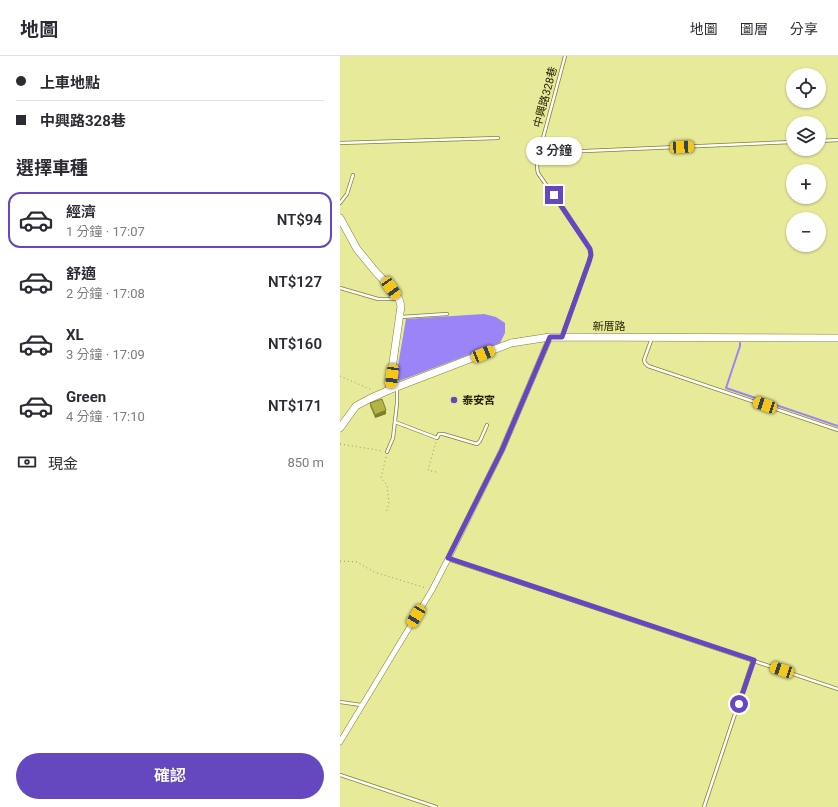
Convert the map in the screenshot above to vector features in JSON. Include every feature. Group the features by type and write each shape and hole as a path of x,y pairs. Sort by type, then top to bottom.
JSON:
{"street":[{"path":"340,218 350,238 363,257 391,288 399,299 401,306 389,390"},
{"name":"新厝路","path":"340,428 356,406 382,393 511,343 550,337 838,338"},
{"path":"340,742 432,590 502,450 550,337"}],"lane":[{"name":"中興路328巷","path":"562,337 591,255 590,249 538,173 538,153 566,56"},
{"path":"340,143 498,138"},
{"path":"826,141 838,140"},
{"path":"538,153 786,142"},
{"path":"340,203 347,194 353,175"},
{"path":"340,288 378,299 399,299"},
{"path":"400,317 447,314"},
{"path":"652,337 644,360 645,364 648,366 838,430"},
{"path":"387,452 393,438 397,388"},
{"path":"395,422 437,438 439,434 443,434 477,444 480,441 487,425"},
{"path":"448,558 838,689"},
{"path":"704,807 754,660"},
{"path":"340,702 362,705"},
{"path":"340,775 436,807"}],"path":[{"path":"340,376 382,393"},
{"path":"436,472 428,470 437,438"},
{"path":"340,444 387,452 381,478 386,485 389,503 386,513"},
{"path":"340,561 357,562 374,572 432,590"}],"shaded area":[{"path":"484,314 496,317 505,323 505,333 500,343 399,381 396,377 406,319"}],"building":[{"path":"382,399 386,410 375,415 370,403"}],"waterway":[{"path":"740,343 726,388 838,426"}],"place":[{"name":"泰安宮","path":"454,400"}],"route":[{"path":"554,195 590,249 591,255 589,262 562,337 550,337 502,450 448,558 754,660 739,704"}]}
